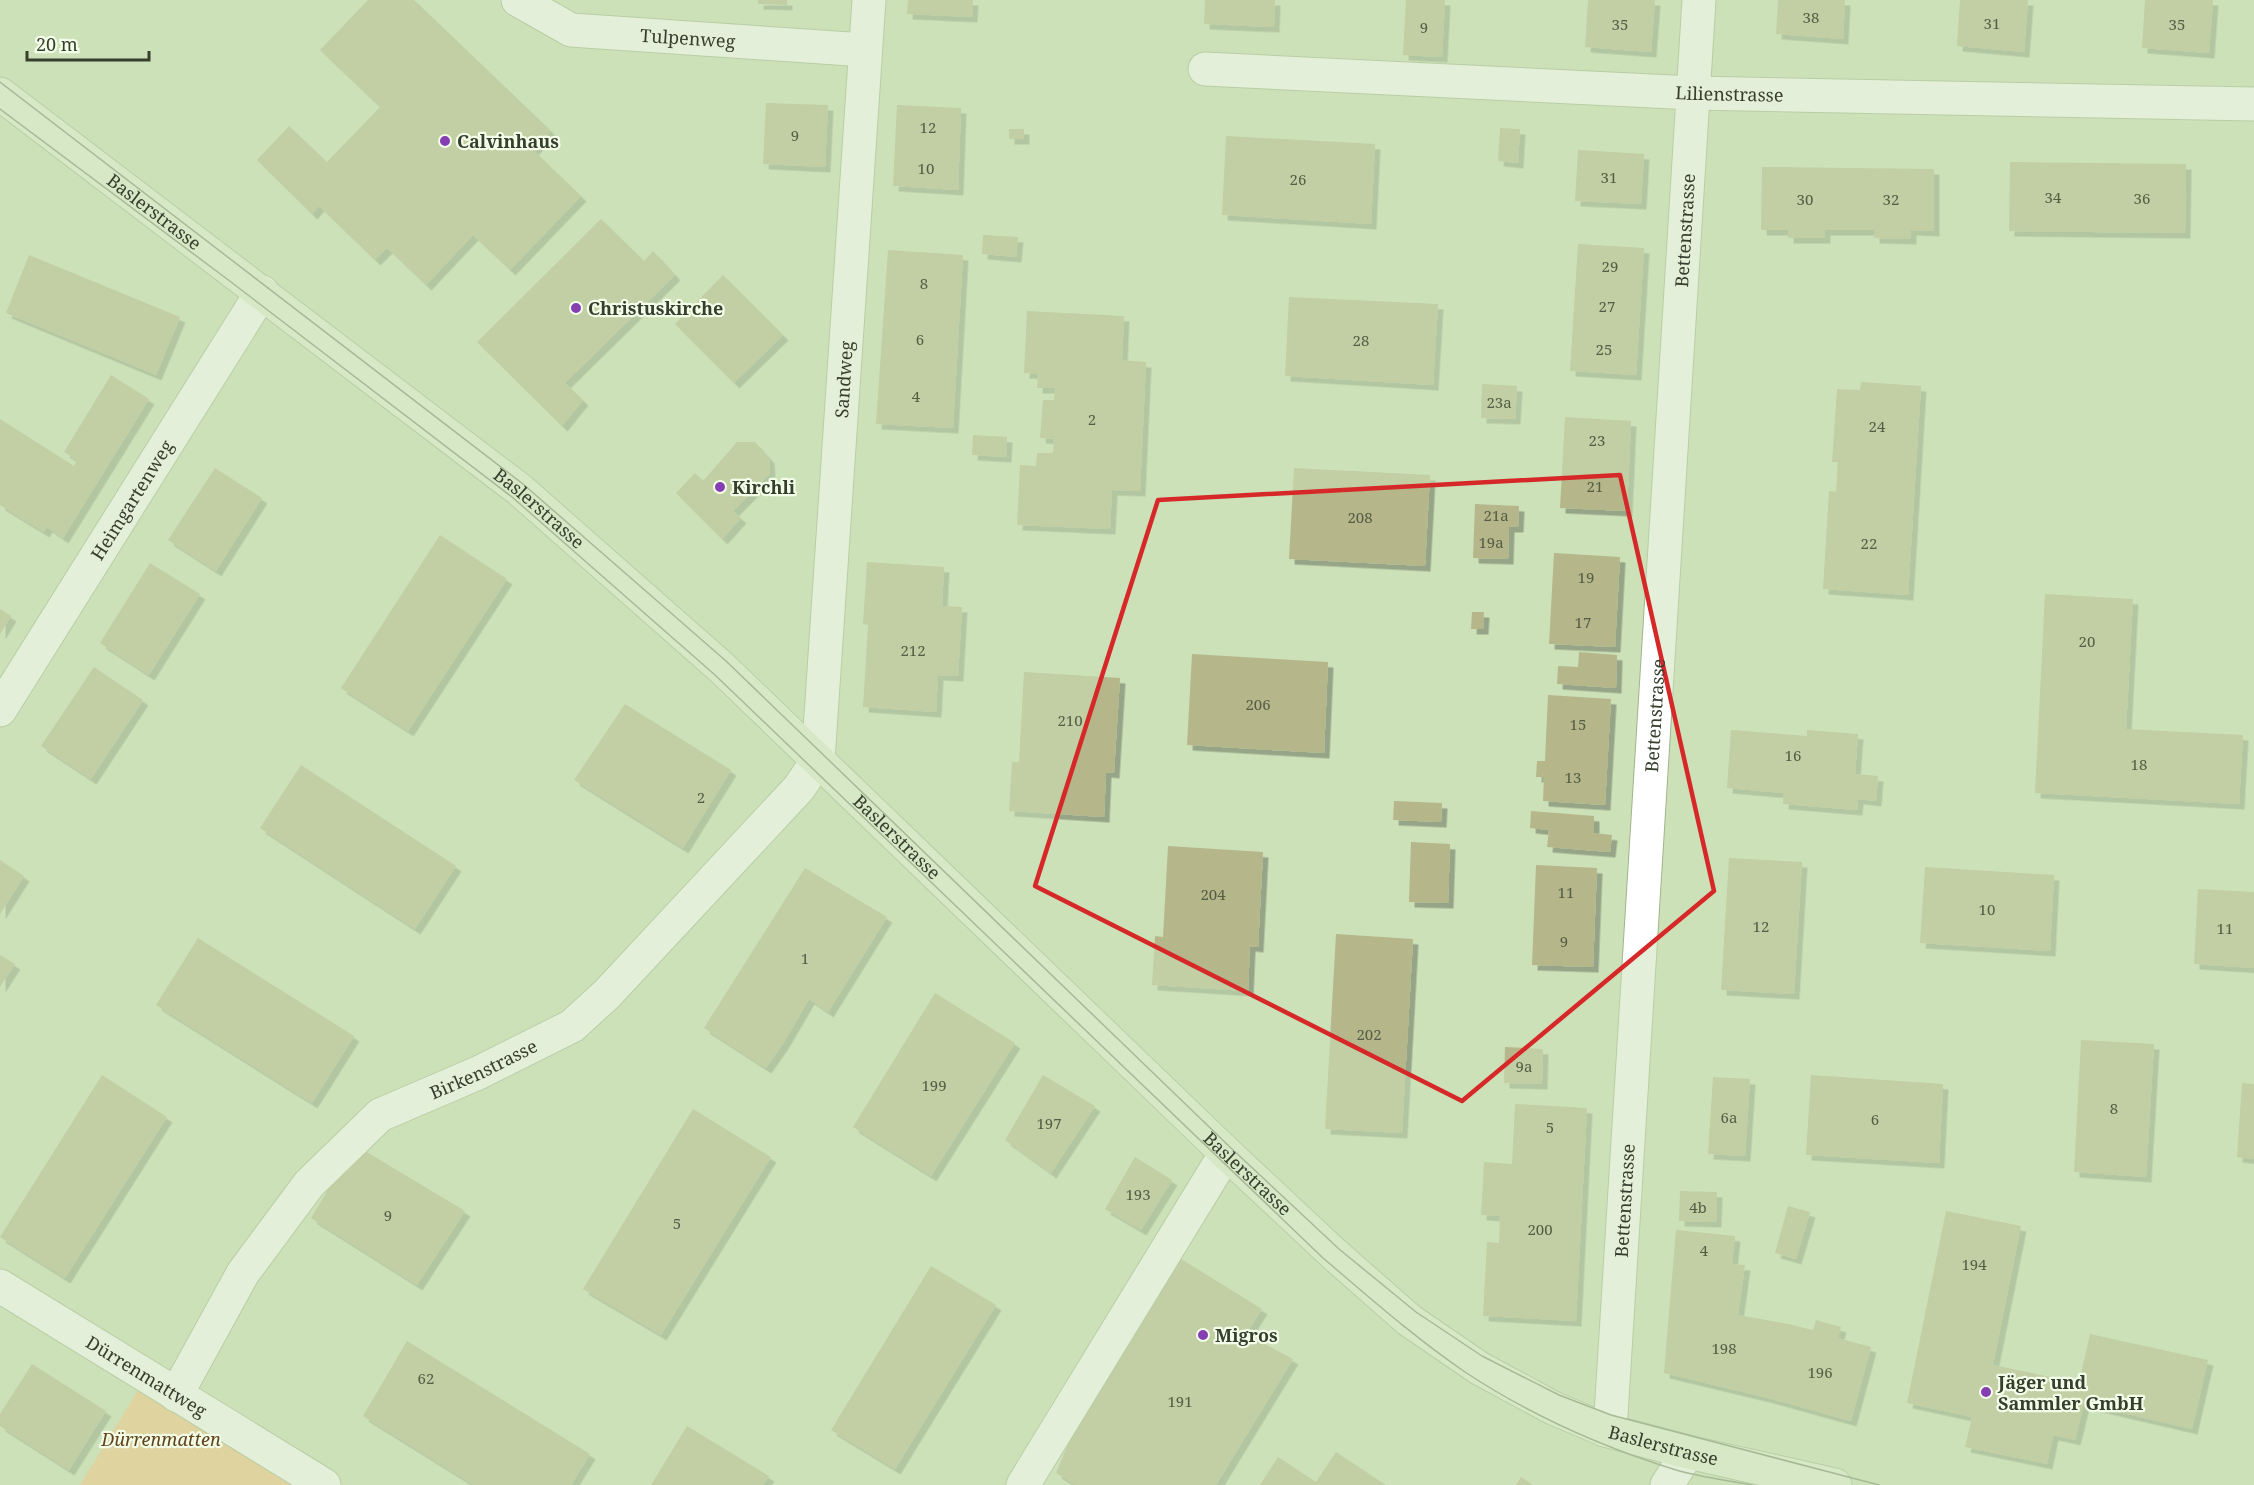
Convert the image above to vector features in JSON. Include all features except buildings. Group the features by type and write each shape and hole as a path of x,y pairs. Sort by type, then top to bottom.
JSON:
{"main road":[{"name":"Baslerstrasse","path":"0,94 520,490 722,668 1226,1153 1334,1254 1409,1320 1479,1368 1553,1408 1605,1430 1688,1452 1835,1485"}],"street":[{"name":"Tulpenweg","path":"518,0 571,30 865,50"},
{"name":"Sandweg","path":"818,759 822,727 868,0"},
{"name":"Bettenstrasse","path":"1605,1430 1611,1415 1699,0"},
{"name":"Lilienstrasse","path":"1205,69 1693,93 2254,104"},
{"name":"Heimgartenweg","path":"0,710 262,292"},
{"name":"Birkenstrasse","path":"176,1395 243,1273 309,1185 380,1115 478,1073 572,1026 607,994 783,806 799,788 818,759"},
{"path":"1023,1485 1226,1153"},
{"name":"Dürrenmattweg","path":"0,1286 324,1485"},
{"path":"1667,1485 1688,1452"}],"highlighted area":[{"path":"1620,475 1714,891 1462,1101 1035,886 1158,500"}],"green space":[{"name":"Dürrenmatten","path":"146,1377 324,1485 80,1485"}],"tram line":[{"path":"0,82 523,484 726,661 1231,1148 1339,1249 1416,1312 1482,1356 1559,1395 1611,1415 1879,1485"},
{"path":"0,109 512,497 715,675 1323,1258 1410,1331 1446,1359 1490,1388 1567,1428 1621,1451 1676,1470 1752,1485"}],"place":[{"name":"Calvinhaus","path":"445,141"},
{"name":"Christuskirche","path":"576,308"},
{"name":"Kirchli","path":"720,487"},
{"name":"Migros","path":"1203,1335"},
{"name":"Jäger und Sammler GmbH","path":"1986,1392"}]}
